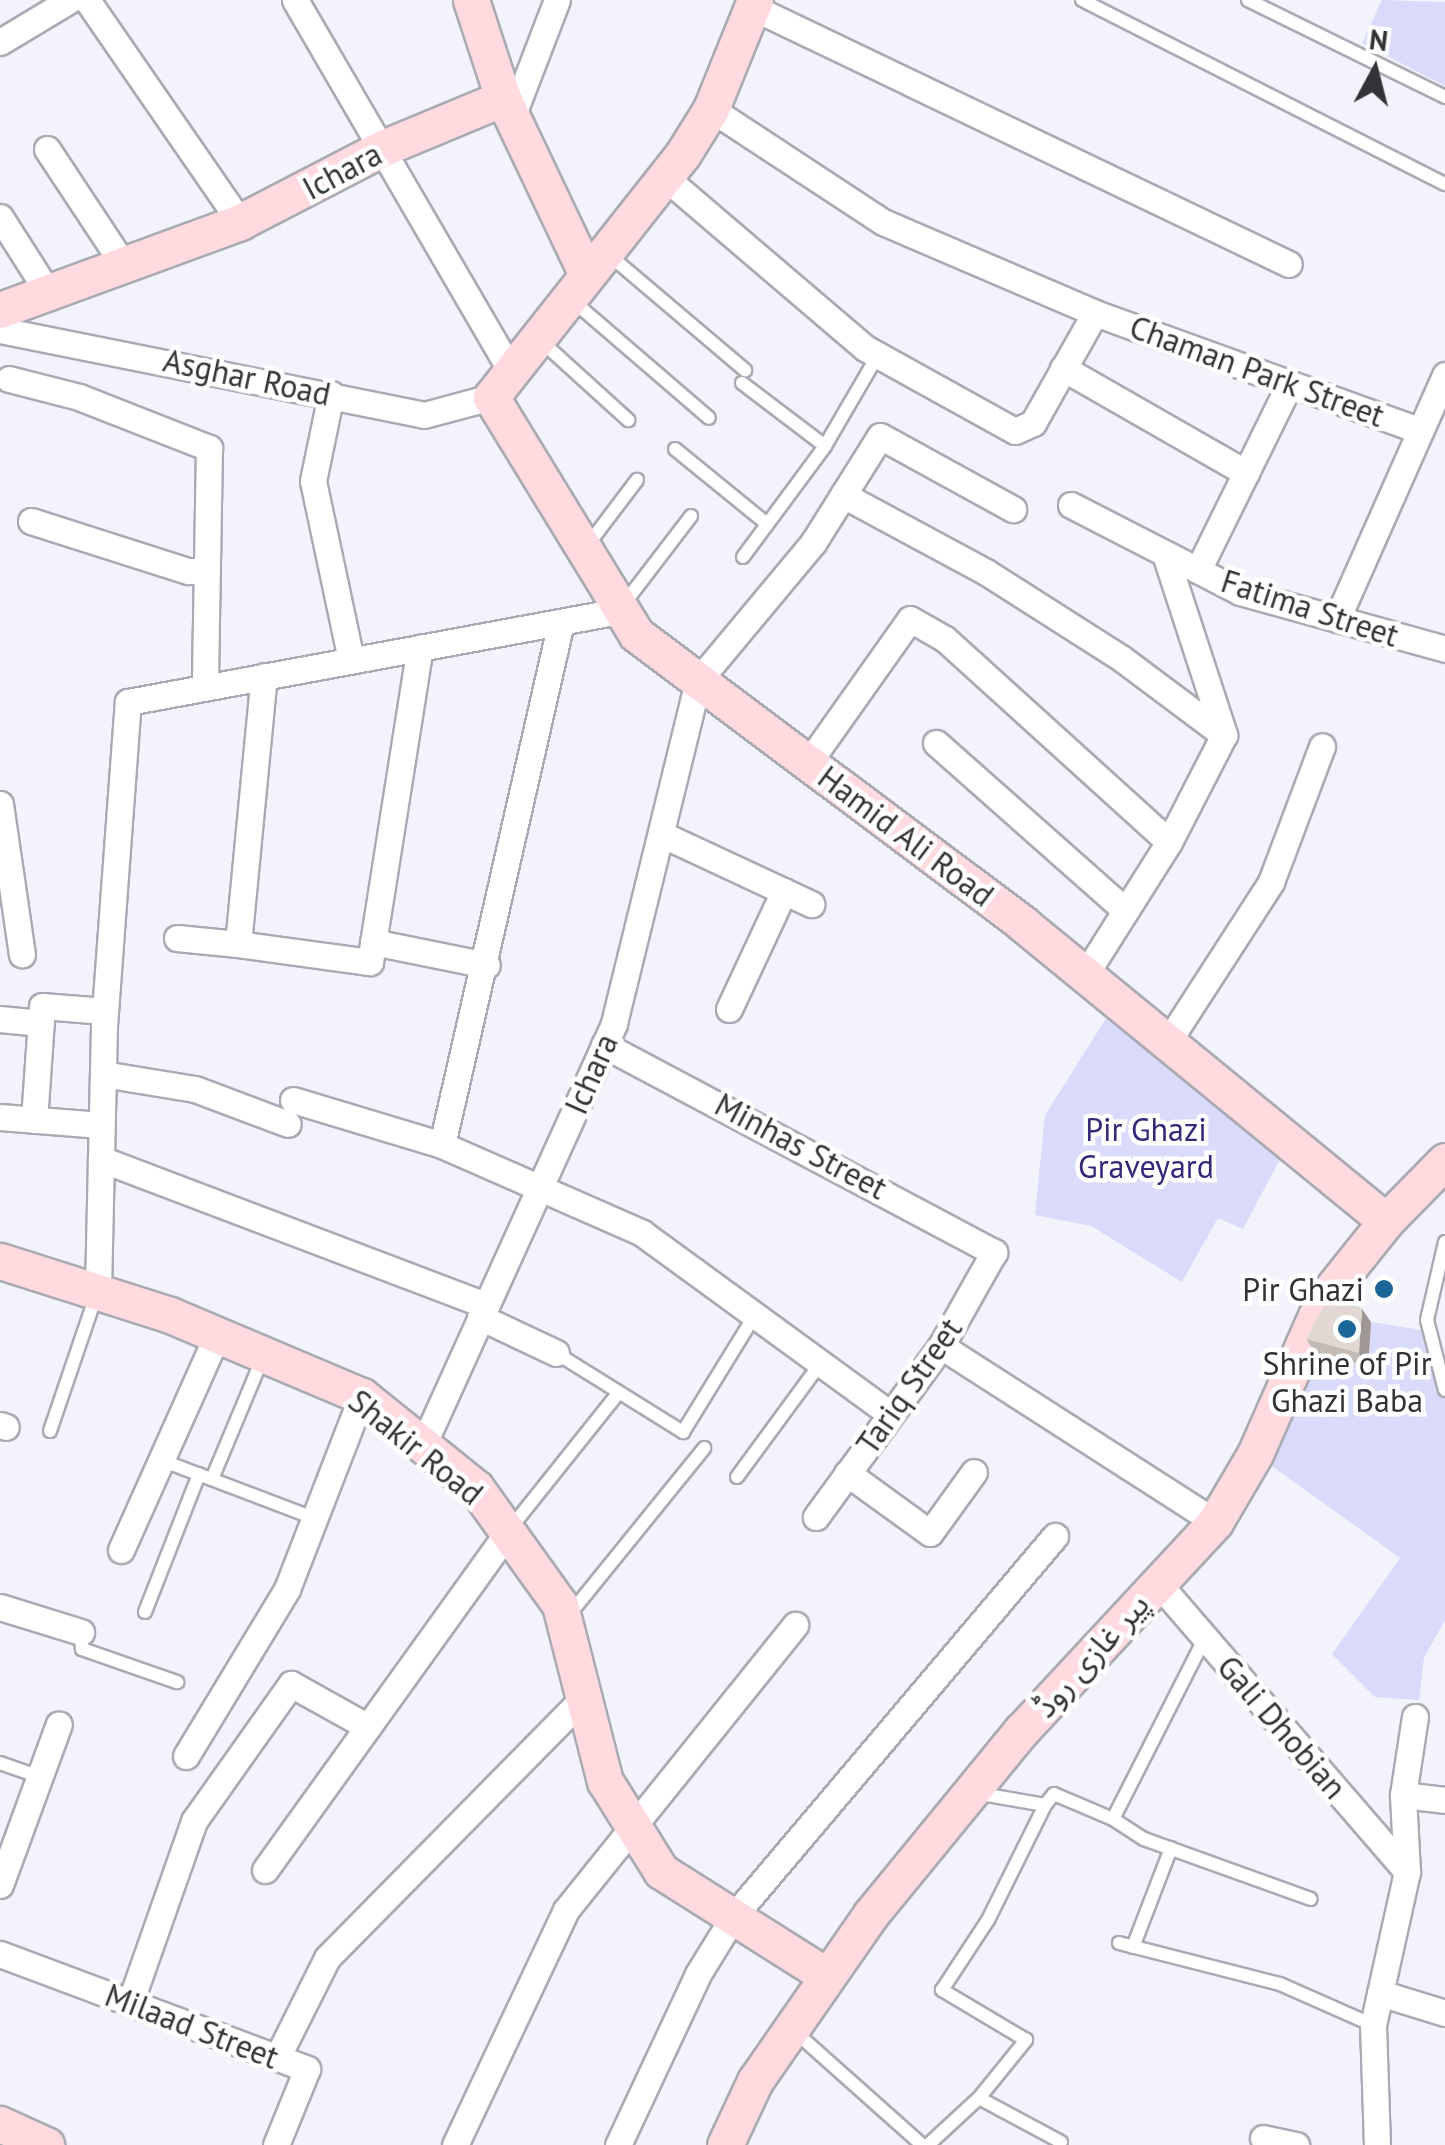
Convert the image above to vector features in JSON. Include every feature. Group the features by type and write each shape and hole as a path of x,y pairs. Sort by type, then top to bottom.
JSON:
{"street":[{"path":"0,42 70,0"},
{"path":"87,0 240,222"},
{"path":"295,0 383,148 500,383 667,179 711,109 753,3 1289,264"},
{"path":"471,0 508,108 586,274"},
{"path":"508,108 557,0"},
{"name":"Ichara","path":"0,310 240,222 383,148 508,108"},
{"name":"Chaman Park Street","path":"711,109 883,222 1095,312 1418,430"},
{"path":"46,150 125,267"},
{"path":"667,179 878,355 1015,431 1033,423 1095,312"},
{"path":"0,218 49,294"},
{"name":"Asghar Road","path":"0,330 424,414 500,383"},
{"path":"1063,368 1246,473"},
{"path":"1337,619 1445,375"},
{"path":"9,379 79,397 209,448 205,687"},
{"name":"Hamid Ali Road","path":"500,383 583,552 636,634 1085,975 1386,1220"},
{"path":"1198,570 1290,383"},
{"path":"331,394 314,482 351,660"},
{"path":"698,681 813,543 880,436 1013,510"},
{"path":"843,495 986,572 1121,658 1224,735"},
{"name":"Fatima Street","path":"1071,506 1240,592 1445,649"},
{"path":"31,521 188,571 207,571"},
{"path":"1085,975 1169,842 1224,735 1165,554"},
{"path":"98,1290 102,1074 124,709 135,697 618,611"},
{"path":"808,762 912,618 945,639 1169,842"},
{"path":"442,1144 487,965 560,622"},
{"path":"176,938 370,962 420,648"},
{"path":"238,944 264,676"},
{"name":"Ichara","path":"423,1446 604,1045 698,681"},
{"path":"936,743 1126,910"},
{"path":"1167,1043 1271,882 1322,746"},
{"path":"0,804 22,954"},
{"path":"661,834 811,904"},
{"path":"730,1009 784,891"},
{"path":"373,942 487,965"},
{"path":"34,1120 42,1006 105,1011"},
{"path":"0,1019 41,1023"},
{"name":"Minhas Street","path":"604,1045 994,1252"},
{"path":"102,1074 195,1088 442,1144 642,1233 753,1318 890,1414"},
{"path":"0,1117 101,1125"},
{"path":"100,1160 482,1311 556,1353"},
{"name":"پیر غازی روڈ","path":"726,2145 755,2081 828,1976 973,1792 1157,1582 1215,1522 1244,1476 1323,1300 1386,1220 1445,1162"},
{"name":"Tariq Street","path":"816,1517 941,1346 994,1252"},
{"name":"Shakir Road","path":"0,1260 98,1290 362,1396 476,1488 564,1621 605,1781 661,1871 828,1976"},
{"path":"121,1550 217,1335"},
{"path":"941,1346 1215,1522"},
{"path":"186,1756 286,1589 362,1396"},
{"path":"848,1473 930,1533 974,1472"},
{"path":"265,1870 508,1532"},
{"path":"618,2145 698,1974 733,1917 1055,1536"},
{"name":"Gali Dhobian","path":"1157,1582 1407,1872"},
{"path":"0,1607 80,1632"},
{"path":"455,2145 566,1910 635,1830 794,1625"},
{"path":"130,2003 194,1820 291,1684 368,1727"},
{"path":"276,2058 327,1958 584,1697"},
{"path":"1377,2145 1373,2025 1407,1872 1404,1795 1415,1718"},
{"path":"0,1885 7,1844 40,1777 59,1724"},
{"path":"1404,1795 1445,1800"},
{"name":"Milaad Street","path":"0,1954 307,2069 276,2145"},
{"path":"1380,1992 1445,2013"},
{"path":"0,2124 46,2145"}],"lane":[{"path":"1082,0 1445,184"},
{"path":"1248,0 1445,97"},
{"path":"586,274 743,377 825,446"},
{"path":"586,274 709,418"},
{"path":"535,336 628,420"},
{"path":"743,557 825,446 878,355"},
{"path":"675,449 767,524"},
{"path":"583,552 637,480"},
{"path":"618,611 691,516"},
{"path":"1445,1242 1427,1320 1445,1390"},
{"path":"50,1432 98,1290"},
{"path":"556,1353 683,1432 753,1318"},
{"path":"144,1612 264,1355"},
{"path":"737,1477 820,1364"},
{"path":"508,1532 619,1392"},
{"path":"564,1621 704,1448"},
{"path":"161,1460 314,1518"},
{"path":"80,1632 82,1649 177,1682"},
{"path":"1113,1820 1205,1638"},
{"path":"0,1763 40,1777"},
{"path":"973,1792 1045,1805"},
{"path":"791,2028 925,2145 979,2098 1026,2040 942,1990 988,1920 1054,1794 1171,1848 1311,1899"},
{"path":"1171,1848 1126,1945 1280,1984 1373,2025"},
{"path":"979,2098 1061,2142"}],"green space":[{"path":"1382,0 1445,2 1445,86 1362,43"},
{"name":"Pir Ghazi Graveyard","path":"1117,1001 1289,1142 1243,1229 1218,1218 1182,1282 1091,1226 1035,1215 1045,1115"},
{"path":"1371,1322 1429,1331 1445,1377 1445,1620 1424,1658 1419,1700 1375,1697 1332,1654 1400,1558 1255,1454 1300,1348 1367,1366"}],"building":[{"path":"1333,1289 1362,1309 1359,1353 1306,1339"}],"place":[{"name":"Pir Ghazi","path":"1384,1289"},
{"name":"Shrine of Pir Ghazi Baba","path":"1347,1329"}]}
